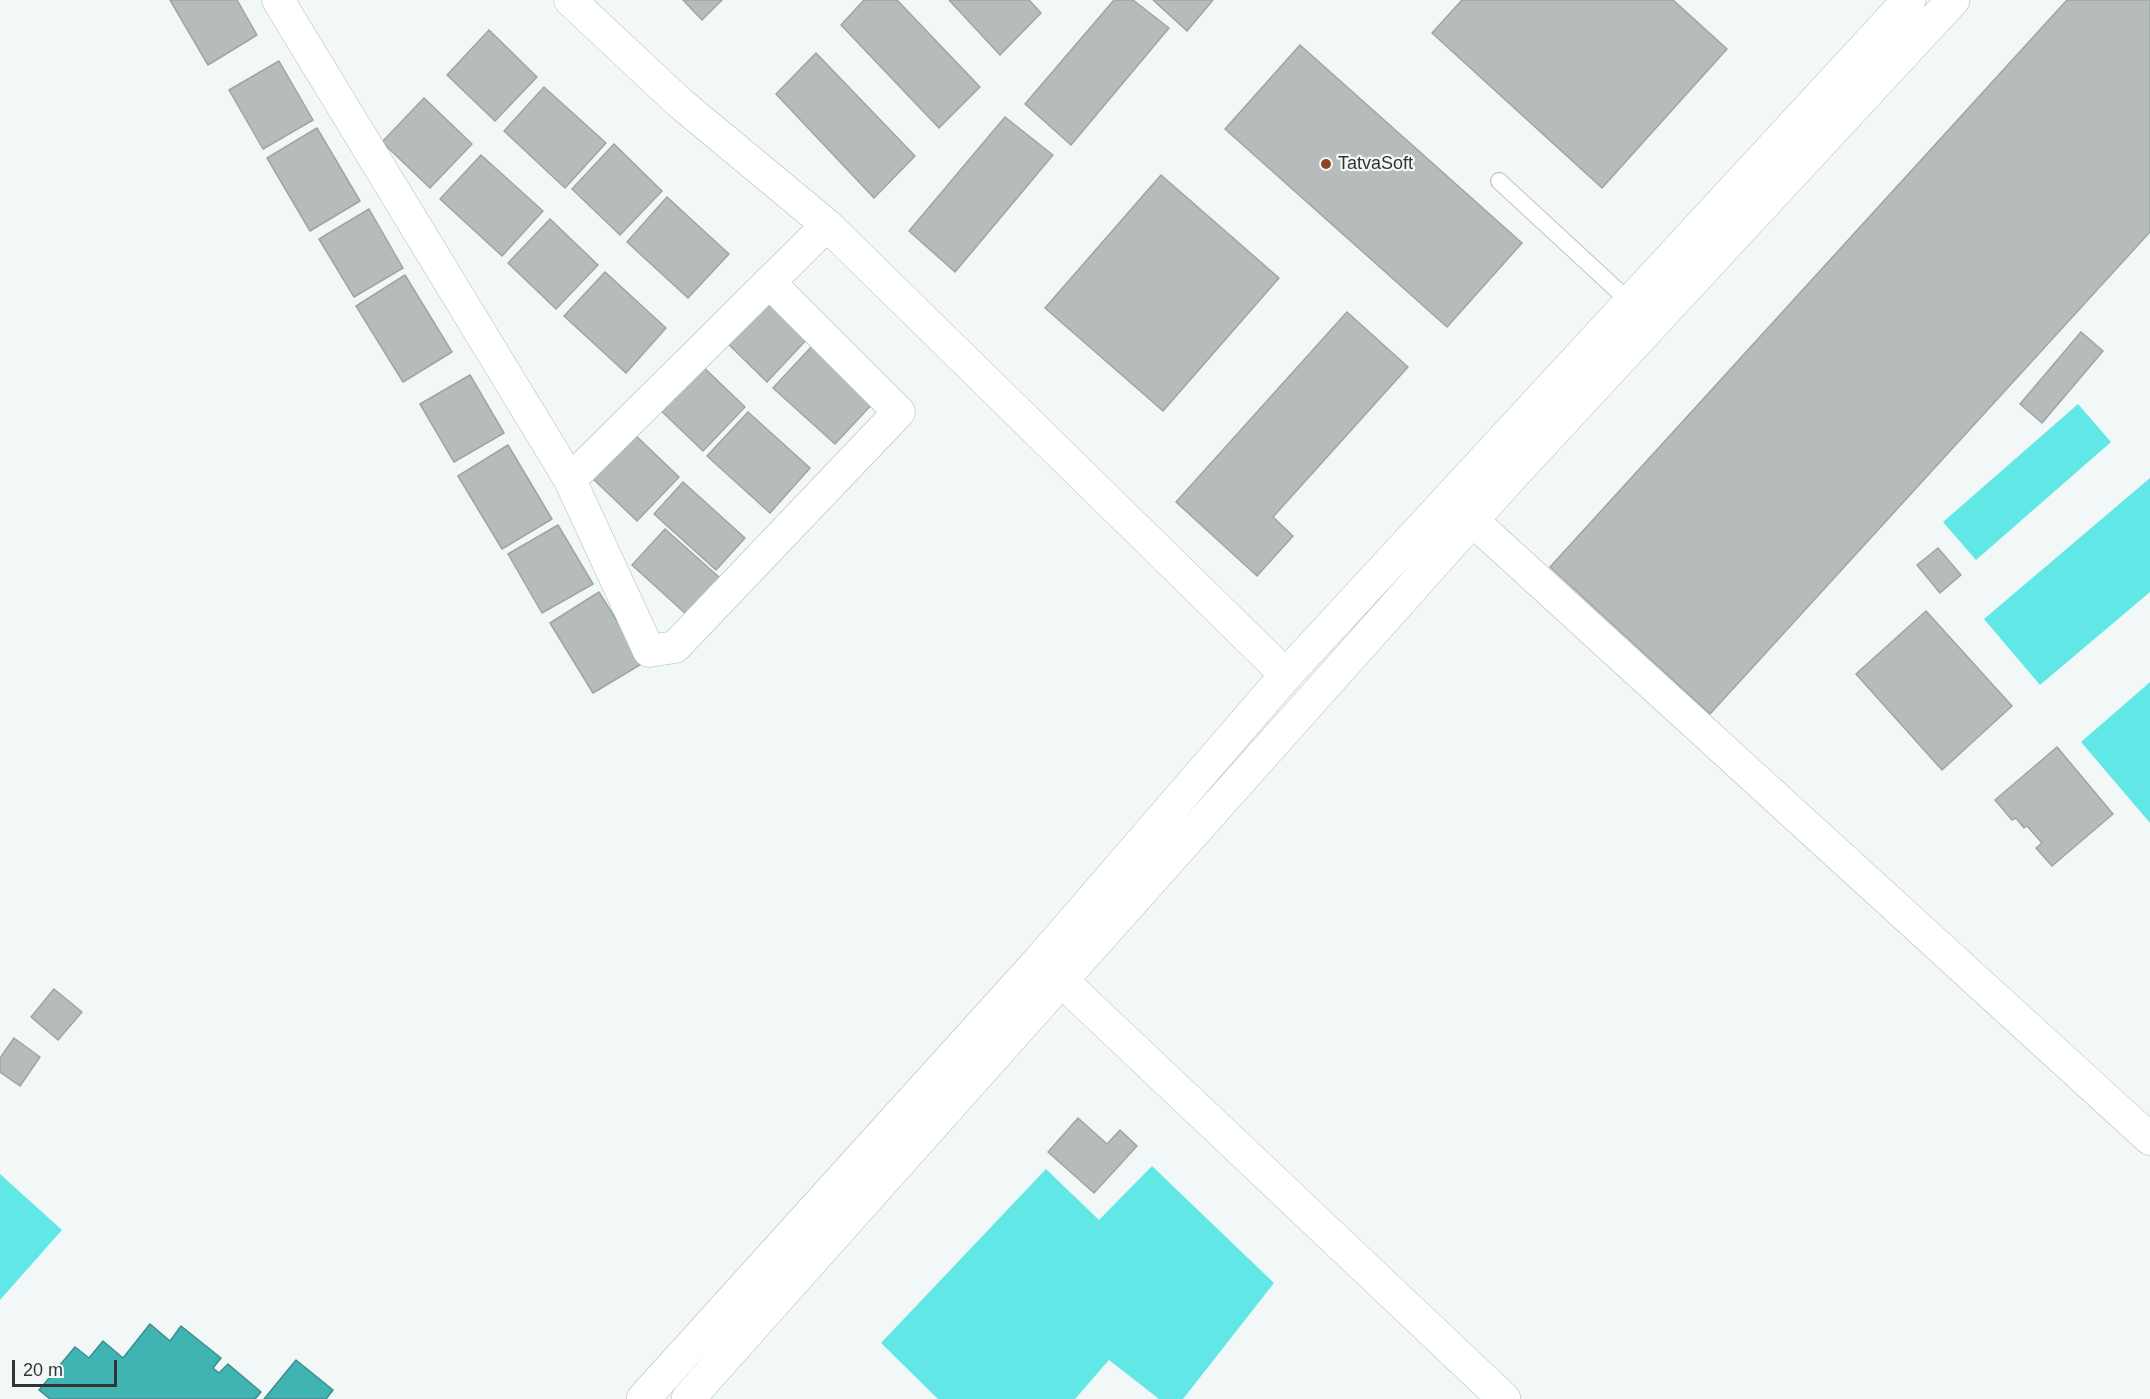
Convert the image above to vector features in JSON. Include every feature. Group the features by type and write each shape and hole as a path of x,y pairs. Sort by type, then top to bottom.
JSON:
{"main road":[{"path":"688,1399 1051,970 1286,675 1910,0"},
{"path":"643,1399 1051,970 1472,520 1953,0"},
{"path":"1051,970 1504,1399"}],"street":[{"path":"278,0 570,480 649,651 675,647 899,412 769,282"},
{"path":"570,0 680,103 827,225 1286,675"},
{"path":"570,480 827,225"},
{"path":"1472,520 2150,1139"}],"lane":[{"path":"1499,181 1630,302"}],"shaded area":[{"path":"2078,404 2111,442 1976,560 1943,522"},
{"path":"2150,478 2150,592 2040,685 1984,619"},
{"path":"2150,682 2150,823 2081,742"},
{"path":"1152,1166 1274,1283 1183,1399 1159,1399 1109,1360 1075,1399 938,1399 881,1343 1046,1169 1099,1220"},
{"path":"0,1174 62,1230 0,1300"},
{"path":"150,1324 170,1341 181,1326 221,1358 213,1368 219,1373 228,1364 261,1392 255,1399 50,1399 39,1390 75,1347 89,1358 103,1341 123,1358"},
{"path":"296,1360 333,1390 326,1399 264,1399"}],"building":[{"path":"170,0 237,0 257,35 208,65"},
{"path":"683,0 722,0 702,20"},
{"path":"864,0 897,0 980,87 939,128 841,25"},
{"path":"949,0 1029,0 1041,13 1000,55"},
{"path":"1114,0 1133,0 1169,28 1071,145 1025,104"},
{"path":"1153,0 1213,0 1187,31"},
{"path":"1462,0 1673,0 1727,49 1602,188 1432,33"},
{"path":"2067,0 2150,0 2150,232 1710,714 1550,567"},
{"path":"489,30 537,77 495,121 447,75"},
{"path":"1300,45 1522,243 1447,327 1225,129"},
{"path":"816,53 915,156 874,198 776,94"},
{"path":"279,61 313,120 263,149 229,90"},
{"path":"544,87 606,143 565,188 504,131"},
{"path":"424,98 472,144 430,188 382,142"},
{"path":"1005,117 1053,155 955,272 909,231"},
{"path":"317,128 360,201 310,231 267,158"},
{"path":"614,144 662,191 620,235 572,189"},
{"path":"481,155 543,211 502,256 440,199"},
{"path":"1161,175 1279,278 1163,411 1045,308"},
{"path":"667,197 729,254 688,298 627,242"},
{"path":"369,209 403,268 354,297 319,239"},
{"path":"550,219 598,265 556,309 508,263"},
{"path":"605,272 666,328 626,373 564,316"},
{"path":"405,275 452,352 403,382 356,306"},
{"path":"761,291 809,337 767,382 719,335"},
{"path":"1347,312 1408,367 1273,517 1293,536 1257,576 1176,502"},
{"path":"2081,332 2103,351 2042,423 2020,404"},
{"path":"814,344 876,400 835,444 773,388"},
{"path":"697,361 745,407 703,451 655,405"},
{"path":"470,375 504,433 454,462 420,404"},
{"path":"748,412 810,468 770,513 707,456"},
{"path":"631,431 679,477 637,521 589,475"},
{"path":"508,445 552,519 502,549 458,476"},
{"path":"683,482 745,538 716,570 654,514"},
{"path":"558,525 593,584 542,613 508,554"},
{"path":"665,529 720,578 687,615 632,565"},
{"path":"1938,548 1961,575 1940,593 1917,565"},
{"path":"599,592 643,663 593,693 550,623"},
{"path":"1926,611 2012,706 1942,770 1856,674"},
{"path":"2057,747 2113,814 2052,866 2036,848 2042,843 2027,826 2024,828 2016,818 2012,820 1995,800"},
{"path":"54,989 82,1012 58,1040 31,1017"},
{"path":"14,1038 40,1057 20,1086 0,1072 0,1058"},
{"path":"1078,1118 1107,1144 1120,1130 1137,1146 1094,1193 1048,1152"}],"place":[{"name":"TatvaSoft","path":"1326,164"}]}
